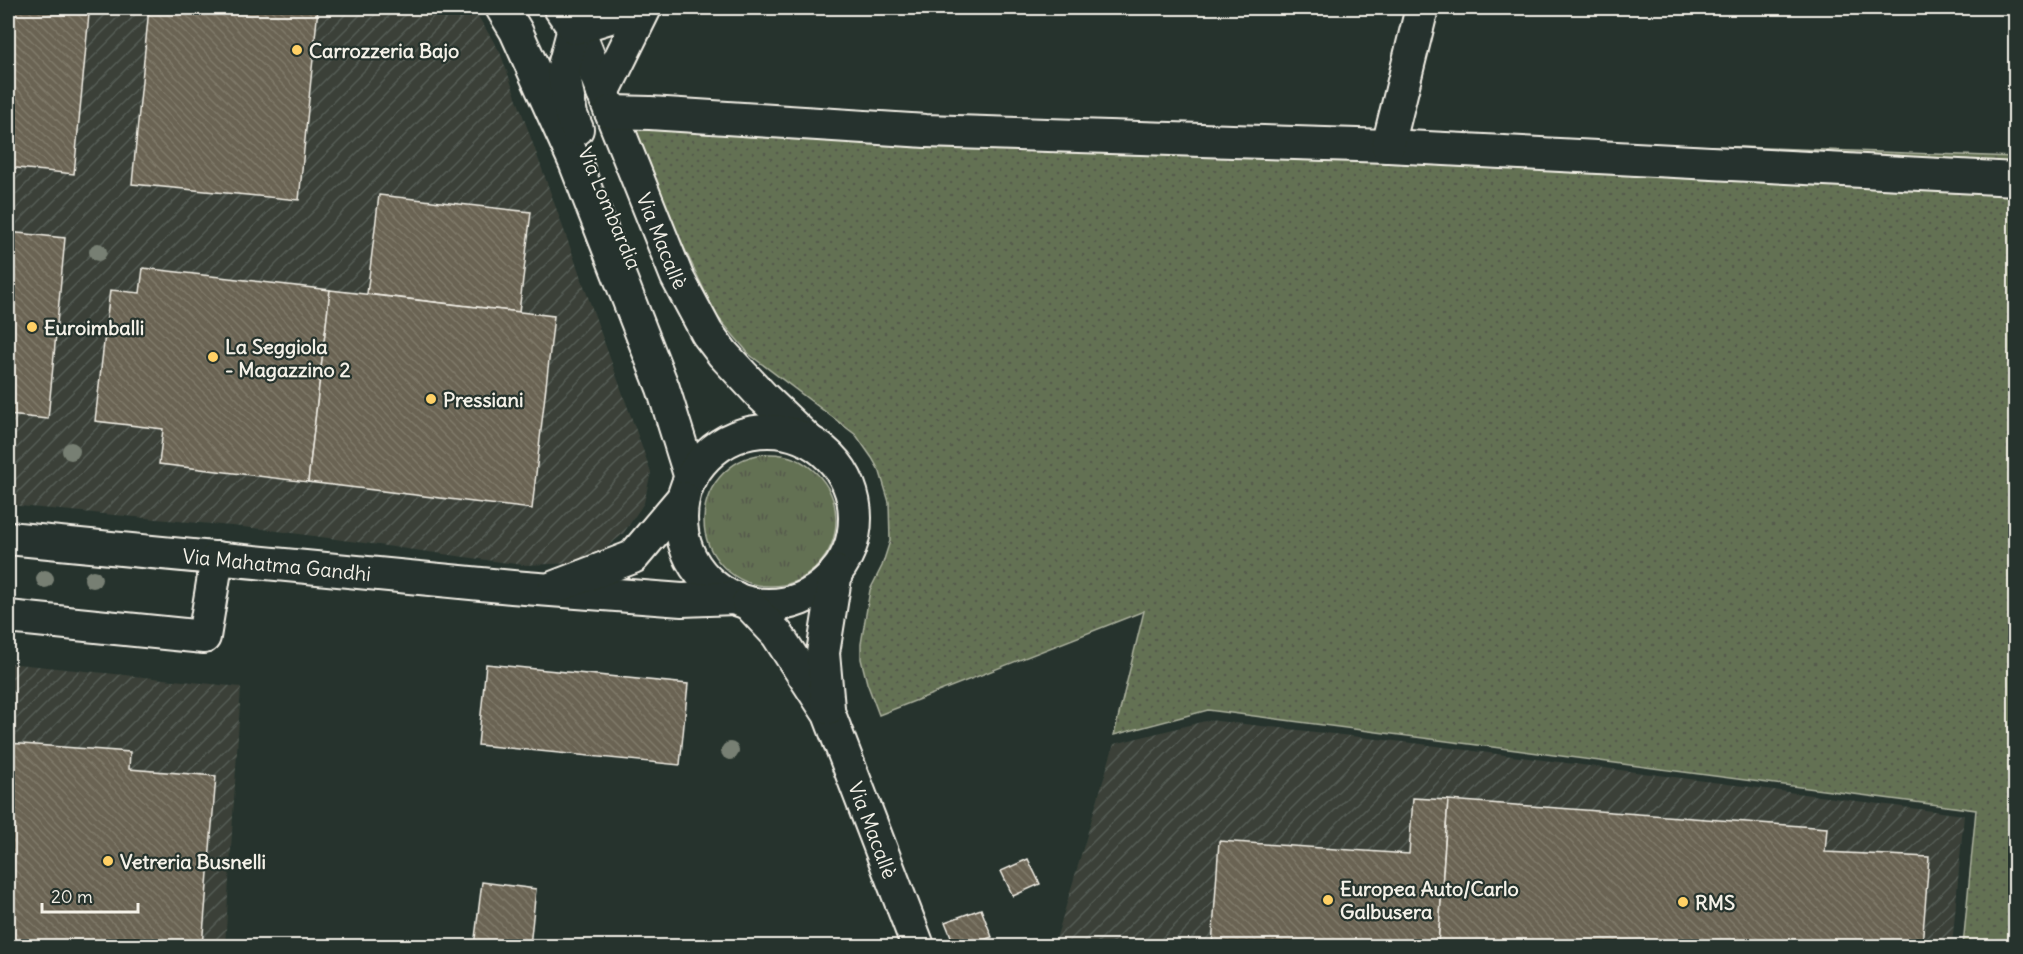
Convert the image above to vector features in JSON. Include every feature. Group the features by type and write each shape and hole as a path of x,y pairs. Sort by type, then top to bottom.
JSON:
{"street":[{"path":"502,8 516,31 575,162 663,388 687,488"},
{"path":"567,18 639,8"},
{"path":"645,8 607,102 926,131 1388,146 2016,179"},
{"path":"1388,146 1422,8"},
{"name":"Via Lombardia","path":"567,18 563,70 571,115 642,284 663,388"},
{"name":"Via Macallè","path":"567,18 582,40 677,277 707,333 763,397 811,443"},
{"path":"759,432 782,432 811,443 824,451 844,475 850,490 855,512 855,528 845,558 823,586 807,596 777,605 741,601 711,583 700,572 686,547 681,519 687,488 704,460 716,448 730,440 759,432"},
{"name":"Via Mahatma Gandhi","path":"547,590 633,557 687,488"},
{"name":"Via Mahatma Gandhi","path":"8,538 440,581 682,600 741,601"},
{"path":"8,617 204,636 217,558"},
{"name":"Via Macallè","path":"829,714 823,653 836,572"},
{"name":"Via Macallè","path":"741,601 777,634 829,714 918,946"}],"shaded area":[{"path":"8,8 473,8 500,52 651,472 644,503 623,534 598,554 579,563 523,565 263,529 8,505"},
{"name":"Vetreria Busnelli","path":"8,663 241,687 225,946 8,946"},
{"path":"1209,720 1421,744 1964,815 1952,946 1054,946 1114,744"}],"green space":[{"path":"611,94 924,117 2015,157 2015,946 1963,946 1976,810 1208,710 1114,735 1144,611 879,715 867,683 861,659 861,644 870,590 882,566 890,541 889,502 880,472 856,435 750,355 716,315"},
{"path":"770,454 795,459 817,473 831,495 836,520 831,545 817,567 795,581 770,586 745,581 723,567 709,545 704,520 709,495 723,473 745,459"}],"building":[{"path":"8,8 89,14 74,174 8,167"},
{"path":"21,8 90,8 89,14"},
{"path":"149,8 318,8 299,200 132,184"},
{"path":"379,195 531,212 519,312 367,294"},
{"name":"Euroimballi","path":"8,232 65,238 48,419 8,415"},
{"name":"La Seggiola - Magazzino 2","path":"143,268 330,290 308,482 159,464 163,429 95,421 110,290 140,293"},
{"name":"Pressiani","path":"330,290 554,316 532,509 308,482"},
{"path":"486,664 688,684 680,765 478,745"},
{"name":"Vetreria Busnelli","path":"8,743 130,752 129,769 216,776 202,946 8,946"},
{"name":"Europea Auto/Carlo Galbusera","path":"1413,798 1448,800 1438,946 1212,946 1219,841 1409,854"},
{"name":"RMS","path":"1448,800 1827,828 1825,852 1929,857 1922,946 1438,946"},
{"path":"1028,859 1040,884 1013,896 1001,871"},
{"path":"482,882 536,889 530,946 474,946"},
{"path":"981,909 992,937 966,946 955,946 945,922"}],"place":[{"name":"Carrozzeria Bajo","path":"297,50"},
{"name":"Euroimballi","path":"32,327"},
{"name":"La Seggiola - Magazzino 2","path":"213,357"},
{"name":"Pressiani","path":"431,399"},
{"name":"Vetreria Busnelli","path":"108,861"},
{"name":"Europea Auto/Carlo Galbusera","path":"1328,900"},
{"name":"RMS","path":"1683,902"}]}
